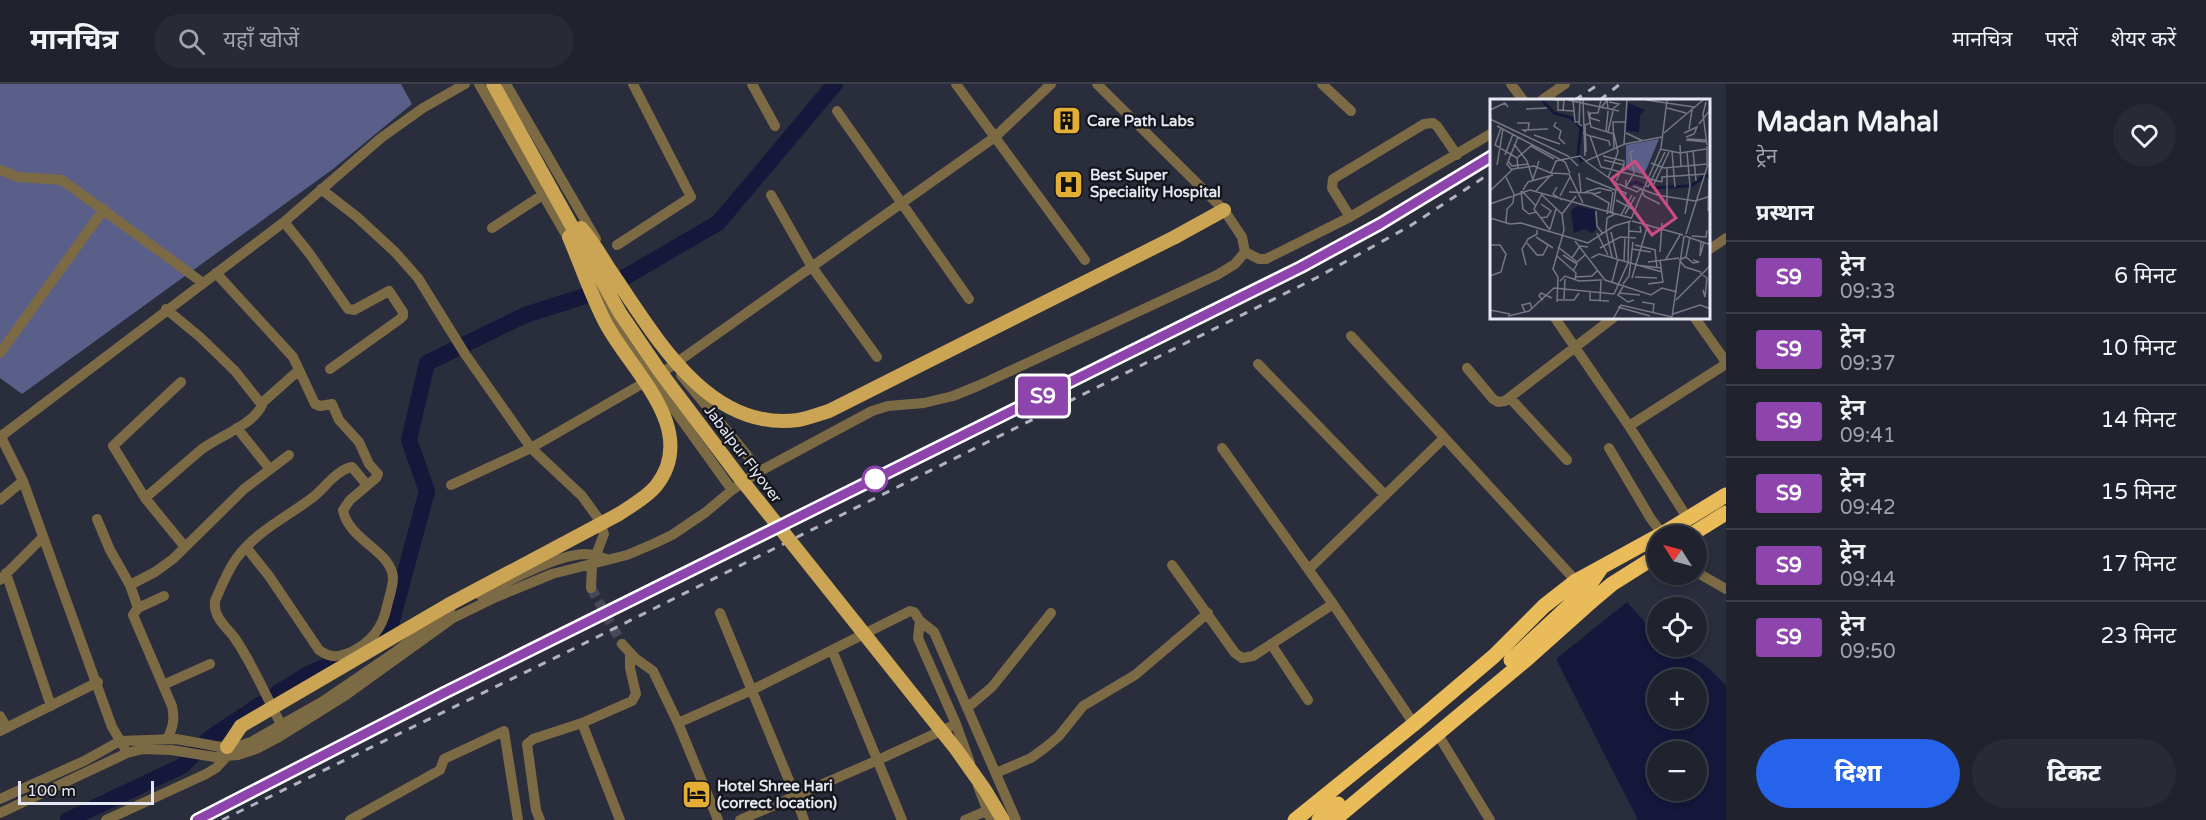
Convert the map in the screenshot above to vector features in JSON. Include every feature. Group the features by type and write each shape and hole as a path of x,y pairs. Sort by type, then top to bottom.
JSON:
{"highway":[{"path":"1678,525 1726,495"},
{"path":"1707,525 1726,513"},
{"path":"1319,820 1478,690 1581,585 1603,566 1647,542"},
{"path":"1334,820 1510,673 1612,584 1647,562"},
{"path":"1295,820 1494,656 1544,606 1581,585 1612,584"}],"main road":[{"name":"Jabalpur Flyover","path":"493,84 620,313 661,373 740,478 956,749 986,790 1003,820"},
{"path":"567,216 583,230 649,327 696,385 728,407 749,415 773,420 798,420 829,411 1175,237 1224,210"},
{"path":"225,751 241,726 448,605 619,514 657,485 666,467 669,450 669,433 664,414 654,394 605,322 567,231 567,216"}],"street":[{"path":"127,753 112,727 98,682 23,482 0,436 284,222 381,138 423,108 465,84"},
{"path":"478,84 544,194 601,297 653,379 732,490"},
{"path":"506,84 673,366 760,471"},
{"path":"617,245 691,197 633,84"},
{"path":"752,84 775,126"},
{"path":"956,84 1085,260"},
{"path":"451,485 531,448 673,366 994,137 1051,84"},
{"path":"1097,84 1224,210 1242,237 1245,252"},
{"path":"1322,84 1351,111"},
{"path":"1511,84 1522,99"},
{"path":"1543,99 1565,84"},
{"path":"837,111 969,299"},
{"path":"1350,217 1332,188 1333,179 1424,124 1437,126 1457,155"},
{"path":"1245,252 1259,259 1266,259 1350,217 1490,134"},
{"path":"2,176 62,180 203,283"},
{"path":"321,189 357,217 395,252 418,278 465,354 531,448 582,496 598,518 604,534 594,560 591,588"},
{"path":"492,228 544,194"},
{"path":"771,195 812,267 877,357"},
{"path":"0,353 104,209"},
{"path":"284,222 348,309 354,310 389,291 403,312 400,319 330,369"},
{"path":"1711,248 1726,238"},
{"path":"0,799 84,761 120,741 171,743 238,755 279,737 382,671 453,618 552,574 594,560 627,555 672,535 760,471 872,411 888,406 924,403 980,385 1217,275 1235,264 1245,252"},
{"path":"216,273 293,357 315,404 320,406 332,404 339,420 363,448 369,464 378,474 344,507 344,514 347,522 364,542 382,556 390,567 393,579 384,619 379,630 356,650 336,657 326,655 319,650 269,576 246,547"},
{"path":"166,309 200,337 235,371 262,403"},
{"path":"1556,320 1629,426 1688,519"},
{"path":"1467,368 1498,402 1505,401 1610,320"},
{"path":"1629,426 1726,363 1696,320"},
{"path":"1351,336 1581,585"},
{"path":"1258,364 1385,495"},
{"path":"145,498 205,447 260,411 262,403 299,370"},
{"path":"181,381 113,446 145,498 184,547"},
{"path":"1510,398 1567,460"},
{"path":"237,428 269,468"},
{"path":"1309,569 1444,438"},
{"path":"1222,448 1333,603 1414,724"},
{"path":"1609,448 1655,525"},
{"path":"130,585 155,572 244,489 289,455"},
{"path":"282,726 235,639 216,615 215,601 236,559 246,547 260,534 317,494 346,468 352,467 368,485"},
{"path":"0,500 23,482"},
{"path":"97,519 110,550 130,585 138,608"},
{"path":"43,537 3,577 51,706"},
{"path":"106,820 206,774 225,751 264,737 282,726 344,687 394,653 448,611 466,601 553,562 576,555 594,560"},
{"path":"1172,565 1235,653 1242,658 1253,656 1333,603"},
{"path":"1707,578 1726,589"},
{"path":"164,596 138,608 133,615 174,714 171,743"},
{"path":"678,723 752,690 910,610 934,632 1016,820"},
{"path":"720,613 804,820"},
{"path":"968,708 992,687 1051,613"},
{"path":"996,773 1031,758 1046,747 1059,736 1083,706 1135,675 1208,613"},
{"path":"920,621 918,638 956,724 989,815"},
{"path":"621,644 652,671 678,723 718,820"},
{"path":"1271,644 1308,700"},
{"path":"832,650 902,820"},
{"path":"540,820 536,810 527,749 528,741 582,723 632,701 635,697 635,690 630,668 630,653"},
{"path":"163,685 210,664"},
{"path":"0,716 4,730 98,682"},
{"path":"582,723 620,820"},
{"path":"740,820 956,724"},
{"path":"350,820 440,770 444,759 504,731 518,820"},
{"path":"1437,733 1490,820"},
{"path":"0,813 127,753 171,743"},
{"path":"512,783 531,777"},
{"path":"965,820 989,815 1008,802"}],"shaded area":[{"path":"0,84 401,84 412,104 333,169 22,394 0,378"},
{"path":"1627,602 1647,625 1647,657 1691,657 1705,665 1726,685 1726,820 1638,820 1556,659"}],"waterway":[{"path":"277,693 308,674 365,649 392,621 427,491 409,440 427,363 525,315 601,291 718,223 835,84"},
{"path":"68,820 182,766 210,738 261,704"}],"tunnel":[{"path":"591,588 622,644"}],"railway":[{"path":"1576,99 1599,84"},
{"path":"1601,99 1620,84"},
{"path":"197,820 444,694 1301,267 1380,224 1490,157"},
{"path":"222,820 573,649 1316,278 1410,226 1490,173"}],"train":[{"name":"S9","path":"197,820 444,693 1126,356 1301,267 1380,224 1490,157"}],"place":[{"name":"Care Path Labs","path":"1066,121"},
{"name":"Best Super Speciality Hospital","path":"1069,184"},
{"name":"Hotel Shree Hari (correct location)","path":"696,795"}]}
